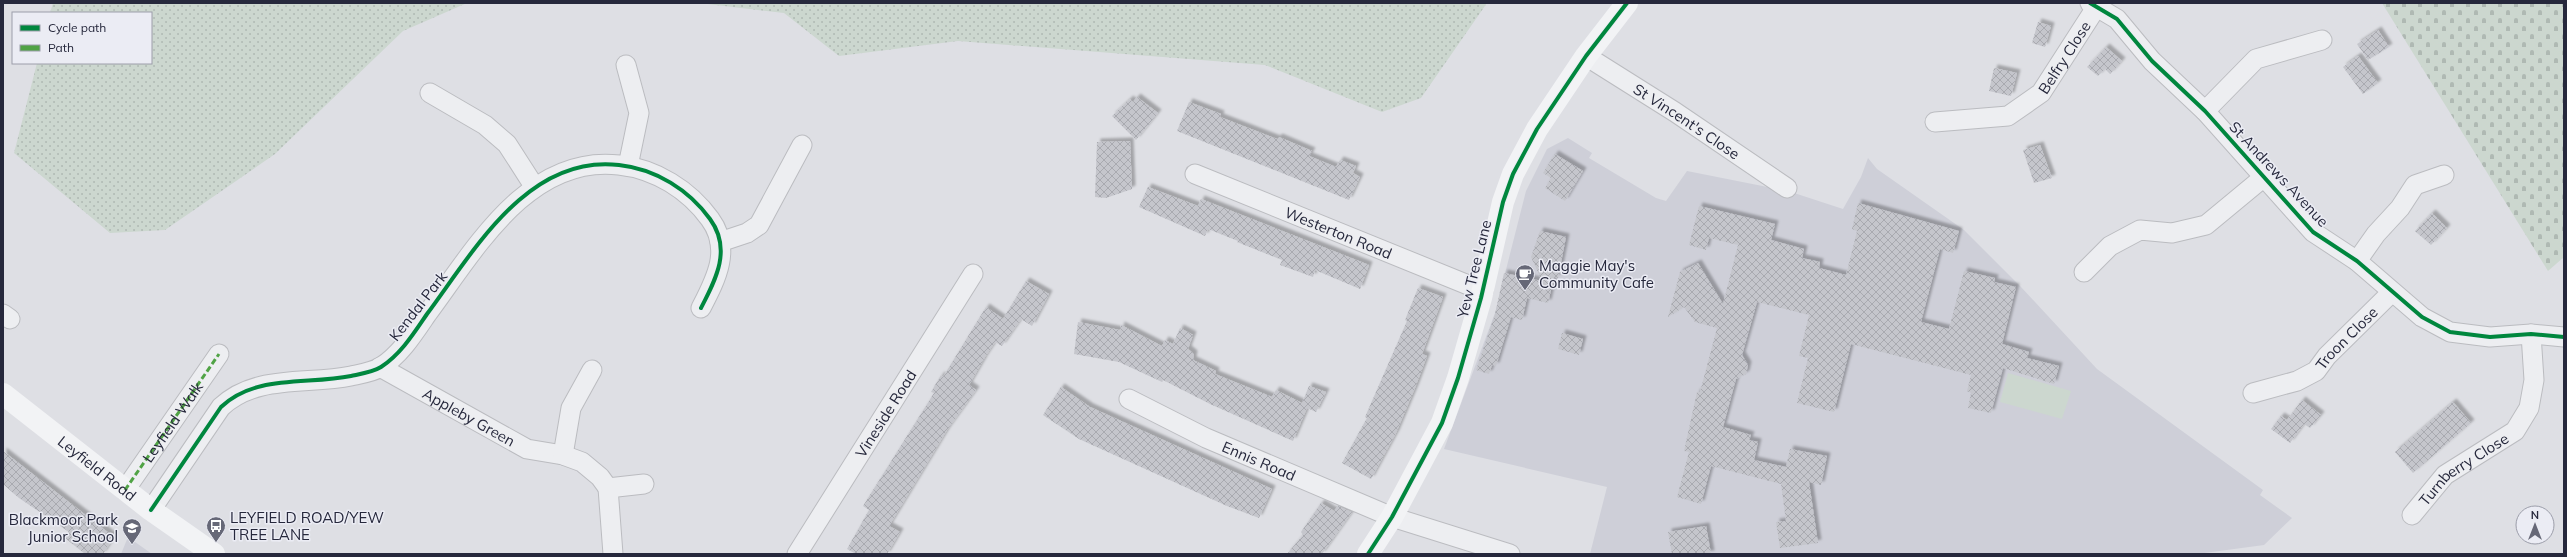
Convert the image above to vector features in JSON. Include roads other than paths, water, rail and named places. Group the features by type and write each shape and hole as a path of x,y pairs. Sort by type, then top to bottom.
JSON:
{"street":[{"name":"Yew Tree Lane","path":"1368,554 1392,517 1442,423 1458,378 1482,291 1503,202 1513,174 1537,129 1586,56 1627,3"},
{"name":"St Andrews Avenue","path":"2094,5 2116,19 2152,61 2205,111 2312,232 2357,261 2422,317 2450,332 2490,337 2531,334 2564,337"},
{"name":"Belfry Close","path":"1935,122 2008,116 2041,93 2094,5"},
{"path":"2205,111 2256,59 2322,40"},
{"name":"St Vincent's Close","path":"1586,56 1675,112 1787,188"},
{"path":"626,65 639,113 628,166"},
{"path":"430,93 485,125 507,144 534,186"},
{"path":"720,242 747,233 759,225 802,145"},
{"name":"Kendal Park","path":"151,510 221,407 241,391 262,384 330,380 380,367 402,348 495,225 534,186 565,170 596,164 628,166 659,176 686,194 712,221 720,242 721,261 718,272 701,308"},
{"name":"Westerton Road","path":"1196,174 1482,291"},
{"path":"2357,261 2376,234 2400,208 2415,185 2444,175"},
{"path":"2084,272 2110,246 2140,230 2172,233 2206,225 2264,176"},
{"name":"Vineside Road","path":"797,554 974,274"},
{"name":"Troon Close","path":"2252,393 2297,381 2316,371 2326,356 2392,292"},
{"name":"Turnberry Close","path":"2412,515 2446,475 2515,431 2528,408 2534,380 2531,334"},
{"name":"Leyfield Walk","path":"125,490 219,354"},
{"name":"Appleby Green","path":"380,367 527,449 563,455 591,468 608,488"},
{"path":"563,455 571,408 592,370"},
{"name":"Leyfield Road","path":"3,394 151,510 214,554"},
{"name":"Ennis Road","path":"1128,399 1206,438 1392,517 1510,554"},
{"path":"613,554 608,488 644,484"}],"place":[{"name":"Maggie May's Community Cafe","path":"1525,291"},
{"name":"LEYFIELD ROAD/YEW TREE LANE","path":"216,543"},
{"name":"Blackmoor Park Junior School","path":"132,545"}]}
